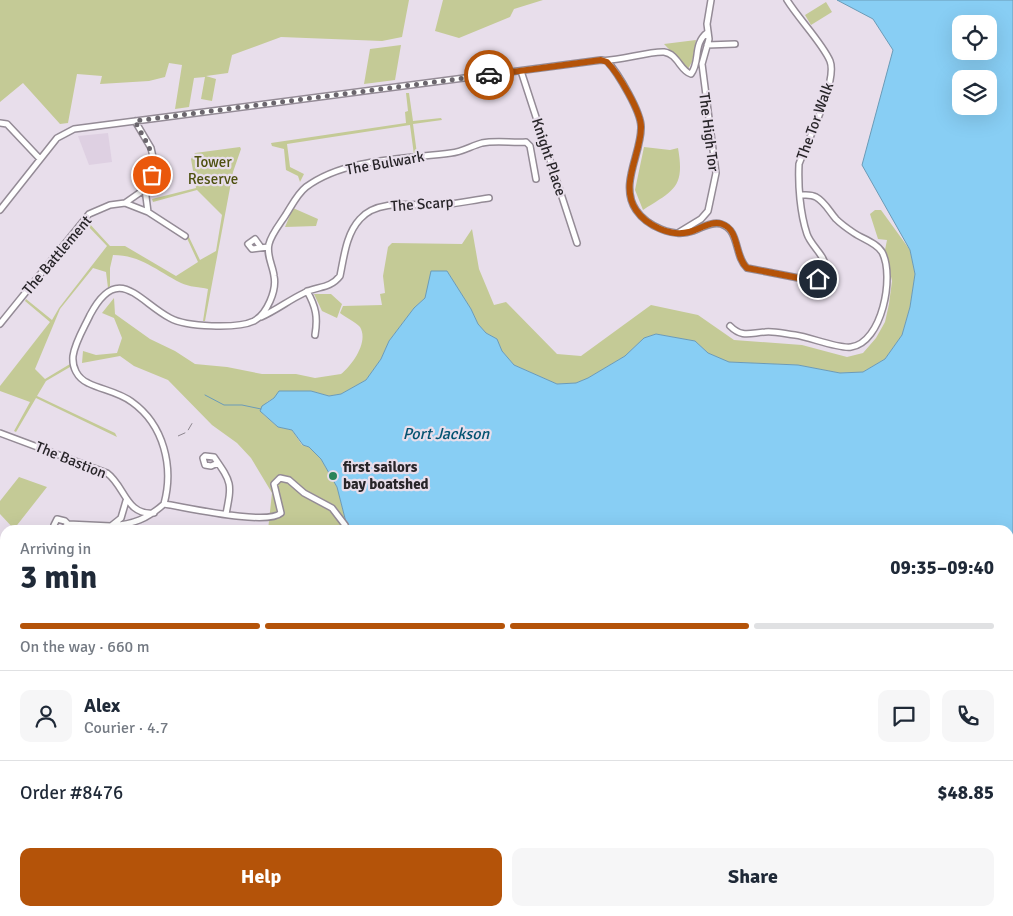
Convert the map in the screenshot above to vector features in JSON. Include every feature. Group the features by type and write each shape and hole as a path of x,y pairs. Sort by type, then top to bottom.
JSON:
{"street":[{"name":"The High Tor","path":"678,233 701,219 708,211 716,173 703,85 702,64 707,45 711,0"},
{"name":"The Tor Walk","path":"787,0 827,56 832,70 827,93 799,164 801,195"},
{"path":"0,210 57,138 68,131 601,60 607,62 619,57 668,53 673,56 686,72 691,74 695,68 699,40 708,32"},
{"path":"707,45 736,44"},
{"path":"607,62 641,120 640,138 630,188 635,209 652,225 678,233 691,232 715,223 721,224 733,235 740,260 747,268 814,281 824,275 825,264 806,233 801,195 808,194 821,201 837,219 855,234 877,246 883,253 887,280 883,306 875,328 862,343 849,348 813,338 773,332 746,336 730,326"},
{"name":"Knight Place","path":"521,71 578,243"},
{"path":"135,121 151,148 153,157 152,175 144,189 145,211"},
{"path":"0,123 7,124 40,159"},
{"name":"The Bulwark","path":"268,247 291,206 305,188 319,179 365,164 461,152 482,143 526,142 530,146 536,179"},
{"name":"The Battlement","path":"0,324 82,221 99,208 125,203 144,189"},
{"name":"The Scarp","path":"261,317 306,292 331,285 336,281 340,276 349,238 354,228 360,218 373,209 386,206 442,205 489,198"},
{"path":"125,203 145,211 185,236"},
{"path":"130,525 143,520 164,504 168,483 166,457 161,439 152,423 131,401 87,383 78,376 73,367 75,346 99,300 107,292 124,288 140,295 171,319 186,323 238,325 261,317 275,286 268,247 260,246"},
{"path":"306,292 315,305 317,316 315,334"},
{"name":"The Bastion","path":"0,433 107,473 120,485 126,501"},
{"path":"218,463 226,472 230,486 226,514"},
{"path":"164,504 255,518 277,517 281,513 274,484 280,478 289,480 304,493 332,508 346,525"},
{"path":"113,525 121,518 126,501 140,512 154,513"},
{"path":"54,525 57,520 65,521 68,524 90,525"}],"shaded area":[{"path":"108,133 112,162 89,165 78,136"}],"green space":[{"path":"0,0 409,0 402,37 382,41 281,37 232,55 228,73 206,76 216,79 212,101 201,99 205,77 194,78 189,107 175,109 182,65 169,63 165,77 149,81 100,84 102,76 77,74 68,123 60,124 23,83 0,102"},
{"path":"443,0 543,0 514,9 510,17 459,38 435,31"},
{"path":"826,2 832,12 811,25 805,15"},
{"path":"696,40 692,62 688,69 664,44"},
{"path":"401,45 395,80 364,84 370,49"},
{"path":"406,93 409,93 413,121 441,118 442,120 413,124 417,154 414,155 410,125 287,144 290,167 304,174 300,182 298,176 286,170 284,149 272,146 271,143 406,123 405,112 408,111"},
{"name":"Tower Reserve","path":"240,147 241,149 233,172 205,321 203,321 208,289 184,284 148,264 132,258 113,255 110,268 110,286 108,288 106,272 93,268 60,309 35,369 45,379 70,364 70,367 46,381 37,396 115,433 117,437 36,398 16,432 14,431 30,402 0,391 0,386 50,322 25,301 26,299 52,320 59,308 107,246 86,224 88,222 110,246 125,246 176,276 198,262 186,236 188,235 200,260 216,251 222,215 197,190 153,202 152,199 196,188 191,159 195,153"},
{"path":"644,147 670,150 678,148 680,172 675,186 670,192 643,210 635,190"},
{"path":"293,208 318,219 316,226 285,227"},
{"path":"875,210 881,210 910,250 915,274 910,307 902,335 885,359 863,372 840,373 798,365 728,362 708,353 695,341 656,334 644,338 625,356 588,378 576,383 557,384 514,365 502,351 497,339 486,333 478,324 471,309 447,271 429,284 425,298 414,308 389,341 381,359 366,380 341,394 329,396 311,391 274,398 267,402 263,414 278,427 292,430 302,445 309,447 321,459 337,487 347,525 269,525 272,493 251,458 237,443 212,425 168,380 134,366 120,356 82,363 83,351 96,355 117,353 122,338 114,318 102,313 114,298 115,314 150,339 175,351 195,364 227,367 262,374 296,374 315,378 341,374 358,353 361,346 362,333 356,323 340,313 343,306 382,305 380,294 385,293 383,276 388,247 392,243 462,244 472,229 479,269 494,305 506,302 557,354 581,356 651,305 698,315 734,340 802,345 847,357 863,353 876,338 885,322 889,304 892,281 885,250 887,240 878,239 870,214"},
{"path":"314,294 331,294 342,304 337,318 322,311"},
{"path":"19,477 47,487 17,525 10,525 0,514 0,501"}],"water":[{"name":"Port Jackson","path":"837,0 1013,0 1013,525 347,525 337,487 321,459 309,447 303,445 292,430 278,427 260,411 262,406 274,398 279,391 311,391 329,396 341,394 366,380 381,359 389,341 414,308 425,298 431,271 447,271 471,309 478,324 486,333 497,339 502,351 514,365 557,384 576,383 588,378 625,356 644,338 656,334 695,341 708,353 729,362 798,365 840,373 863,372 885,359 902,335 910,307 915,274 910,250 862,165 893,50 873,19"}],"waterway":[{"path":"205,395 224,405 242,405 261,409"}],"railway":[{"path":"178,436 187,432 194,420"}],"way so far":[{"path":"152,175 153,157 151,148 135,121 489,75"}],"place":[{"name":"first sailors bay boatshed","path":"333,476"}],"route":[{"path":"489,75 605,60 617,76 641,120 642,127 630,188 635,209 642,218 652,225 678,233 691,232 709,224 721,224 731,231 740,260 747,268 814,281 818,279"}]}
